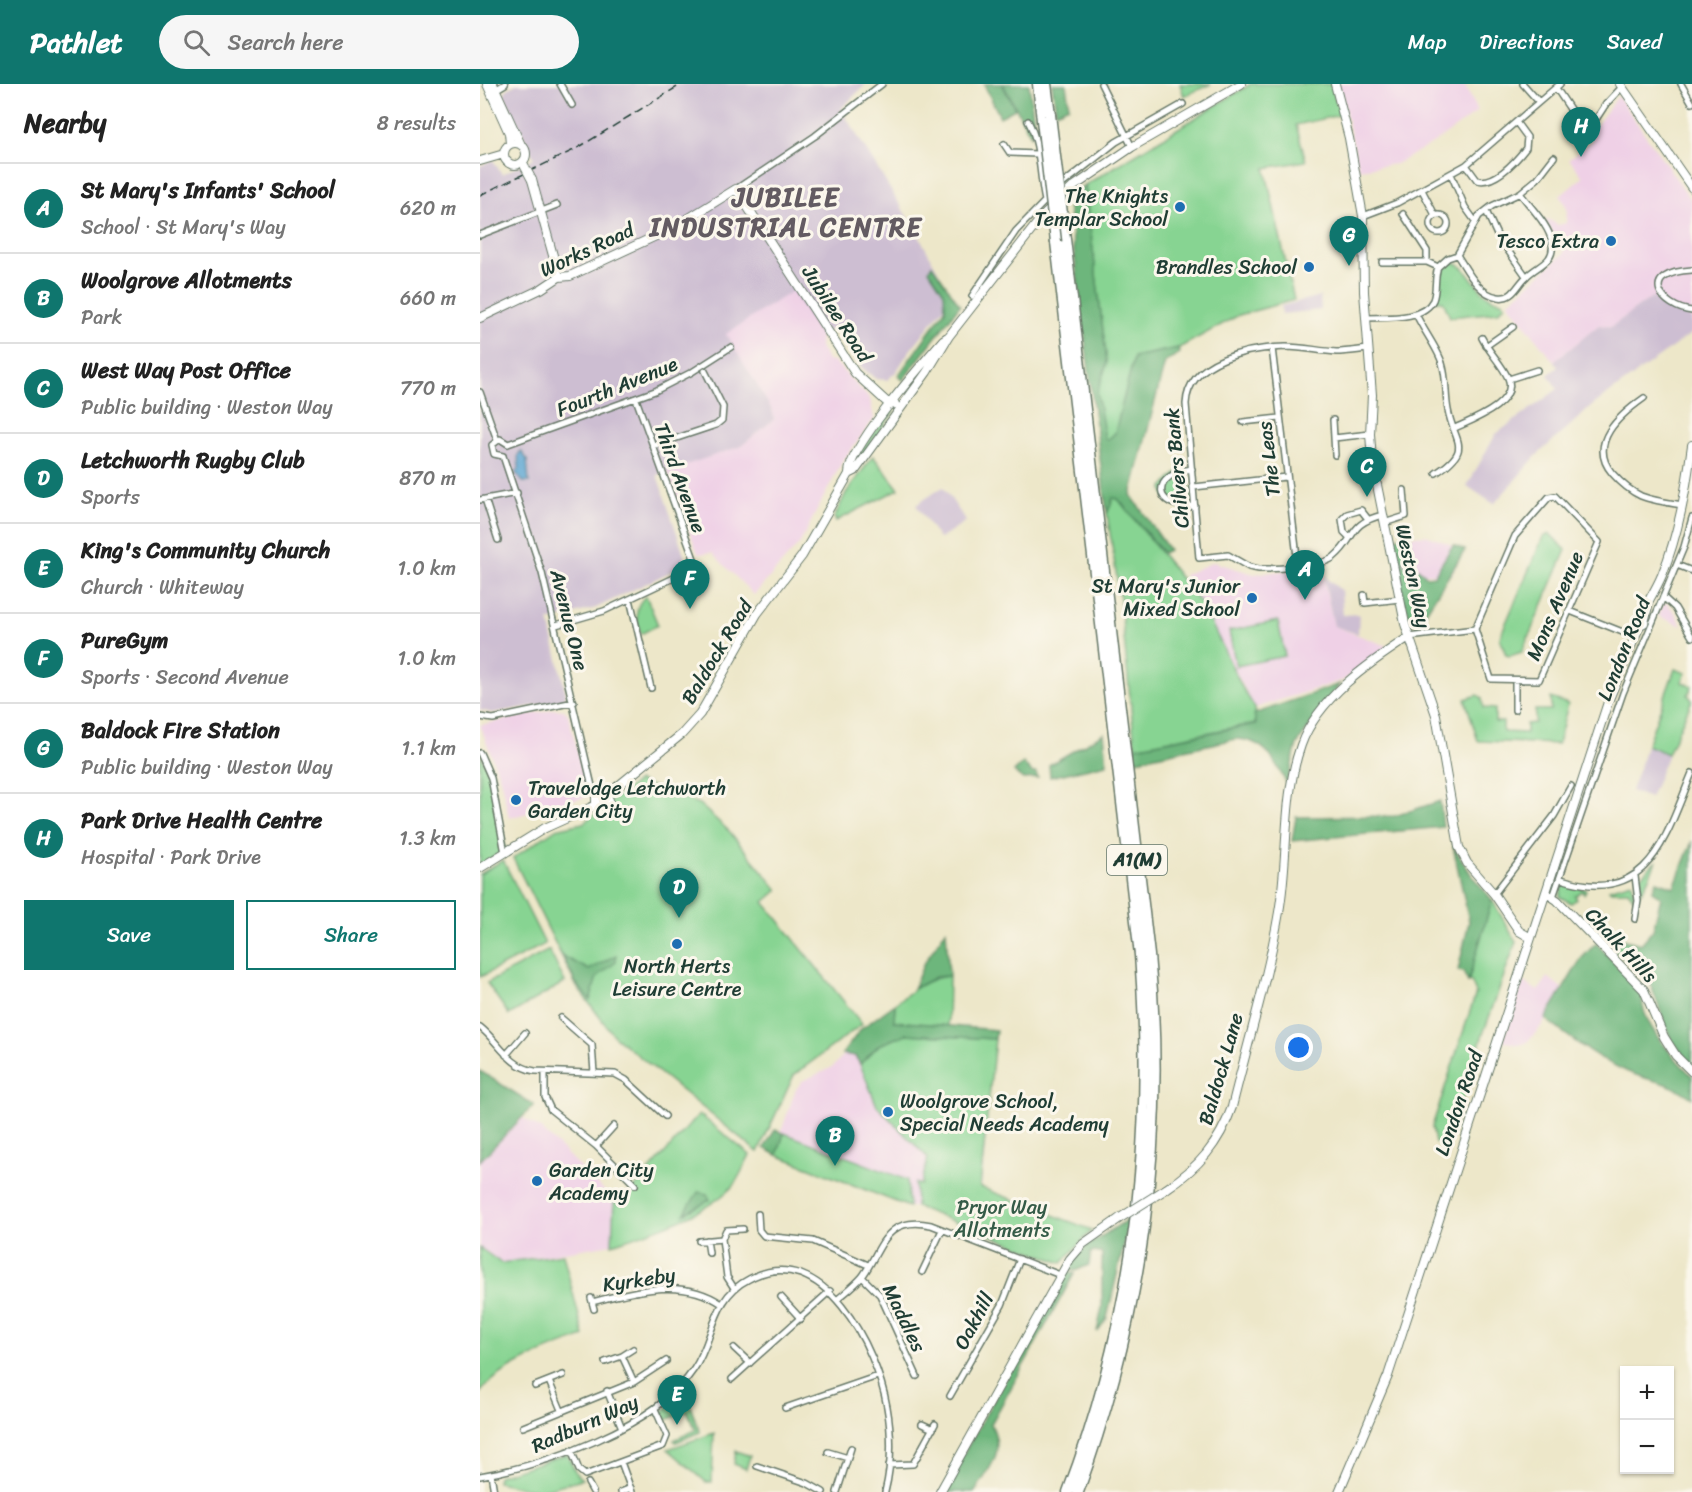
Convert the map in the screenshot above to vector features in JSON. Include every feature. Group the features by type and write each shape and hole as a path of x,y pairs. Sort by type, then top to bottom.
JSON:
{"highway":[{"name":"A1(M)","path":"1038,84 1046,117 1063,222 1149,955 1155,1041 1150,1180 1135,1288 1113,1388 1077,1492"},
{"name":"A1(M)","path":"1047,84 1046,117 1056,242 1140,955 1146,1043 1145,1133 1132,1257 1104,1385 1068,1492"}],"street":[{"path":"492,87 505,84"},
{"path":"560,84 572,105"},
{"name":"Works Road","path":"480,318 541,289 559,277 573,274 673,228 815,136 882,84"},
{"path":"1101,84 1132,147"},
{"name":"Baldock Road","path":"603,794 682,734 700,714 757,614 808,547 849,474 848,467 896,403 947,344 949,336 1024,238 1073,187 1132,147 1241,84"},
{"name":"Weston Way","path":"1335,84 1349,138 1363,216 1366,318 1372,395 1370,434 1400,599 1409,637 1436,715 1459,847 1467,863 1494,894 1519,931 1531,938"},
{"path":"1523,84 1539,102"},
{"path":"1681,84 1692,103"},
{"path":"1363,216 1422,190 1466,165 1558,86 1572,112 1585,121"},
{"path":"1589,130 1621,86 1692,188"},
{"path":"480,161 504,154 510,144 492,87"},
{"path":"492,87 526,153 523,164 532,180 542,211 559,277"},
{"path":"972,296 1016,231 1084,165 1125,136 1183,104"},
{"path":"1028,121 1035,135 1045,201"},
{"path":"1466,165 1477,180 1488,182 1494,179 1526,148 1527,137 1516,122"},
{"path":"510,144 521,145"},
{"path":"1004,144 1010,153 1037,154"},
{"path":"504,154 510,163 523,164"},
{"path":"1366,318 1416,314 1432,300 1438,267 1448,258 1457,255 1474,221 1486,211 1520,193 1537,179 1554,157"},
{"path":"1451,174 1465,207 1474,221"},
{"name":"Jubilee Road","path":"736,189 849,364 859,377 877,392 896,403"},
{"path":"1422,190 1435,215"},
{"path":"1457,255 1485,292 1496,297 1512,294 1526,276 1547,262 1553,248 1549,234 1520,193"},
{"path":"480,235 557,206"},
{"path":"1486,211 1497,235 1526,276"},
{"path":"1403,214 1428,253 1427,262"},
{"path":"1016,231 1024,238"},
{"path":"1382,262 1427,262 1438,267"},
{"path":"1692,270 1669,273 1661,278 1659,284 1662,294 1685,310 1692,311"},
{"path":"1416,314 1443,364 1448,414 1455,428 1458,443 1456,454 1448,465 1436,473"},
{"path":"1486,346 1513,327"},
{"path":"1455,428 1502,402 1508,393 1509,379 1482,338"},
{"name":"Fourth Avenue","path":"508,444 670,385 731,347"},
{"name":"Chilvers Bank","path":"1298,565 1259,569 1249,567 1228,555 1199,558 1186,409 1189,389 1200,375 1216,363 1243,352 1272,348 1336,352 1369,349"},
{"name":"The Leas","path":"1272,348 1298,565"},
{"path":"1509,379 1537,370"},
{"path":"652,446 716,425 722,420 723,407 705,371"},
{"path":"480,392 497,440"},
{"path":"1644,398 1627,411 1608,433 1602,450 1603,460 1620,482 1636,493 1683,505"},
{"name":"Third Avenue","path":"630,599 697,567 636,399"},
{"path":"1243,422 1280,418"},
{"path":"1332,420 1335,455"},
{"path":"1334,438 1370,434"},
{"path":"497,440 503,440 508,444 508,451 503,456 497,456 492,451 492,445 497,440"},
{"name":"London Road","path":"1339,1492 1388,1376 1531,938 1549,895 1602,722 1640,625 1643,610 1648,606 1659,582 1675,538 1683,505 1688,496 1692,445"},
{"name":"Avenue One","path":"503,456 517,493 556,625 592,786 603,794"},
{"path":"1192,468 1177,471 1168,477 1161,485 1161,492 1165,500 1178,506 1195,506"},
{"path":"1194,487 1286,477"},
{"path":"1298,565 1331,559 1368,519 1406,516 1404,490"},
{"path":"498,540 483,499 517,493"},
{"name":"Mons Avenue","path":"1475,628 1515,536 1553,495 1599,541 1541,677 1536,680 1515,680"},
{"path":"1349,537 1343,528 1342,519 1345,515 1361,510 1368,519"},
{"name":"London Road","path":"1549,895 1561,879 1636,658 1677,565 1692,518"},
{"path":"1677,565 1692,572"},
{"name":"London Road","path":"1659,582 1668,585"},
{"path":"1364,595 1365,603 1400,599"},
{"path":"1663,597 1675,608 1692,637"},
{"path":"556,625 604,611 630,599 651,688"},
{"path":"1570,611 1635,638"},
{"path":"1409,637 1475,628 1490,677 1515,680 1515,710"},
{"name":"Baldock Lane","path":"940,1492 1060,1275 1083,1244 1166,1189 1206,1156 1223,1131 1232,1107 1274,939 1292,779 1301,744 1318,715 1348,682 1409,637"},
{"path":"480,717 493,719 573,702"},
{"name":"London Road","path":"1602,722 1612,725"},
{"path":"480,753 491,778 505,853"},
{"path":"1561,879 1599,887 1619,883 1635,876 1659,851 1692,773"},
{"path":"1494,894 1554,816 1571,786"},
{"path":"603,794 609,800 606,806 601,808 594,800 603,794"},
{"path":"480,868 545,828 596,805"},
{"path":"1635,876 1638,901 1635,919"},
{"name":"Chalk Hills","path":"1549,895 1644,990 1659,1027 1671,1048 1692,1072"},
{"path":"561,1018 592,1046 595,1055 594,1073"},
{"path":"480,1027 506,1055 524,1068 622,1077 667,1116"},
{"path":"506,1055 525,1033"},
{"path":"544,1071 544,1092 549,1107 596,1146 634,1184 638,1177"},
{"path":"596,1146 614,1126"},
{"path":"758,1214 759,1230 764,1236 813,1241 868,1265"},
{"path":"838,1299 862,1276 880,1243 896,1229 920,1224 942,1230 1060,1275"},
{"path":"734,1288 727,1277 722,1239 726,1230 743,1229"},
{"path":"922,1272 942,1230"},
{"path":"699,1242 722,1239"},
{"path":"707,1240 709,1252"},
{"name":"Oakhill","path":"950,1396 1002,1305 1020,1259"},
{"name":"Radburn Way","path":"480,1476 531,1465 571,1450 622,1428 655,1409 678,1390 695,1368 722,1304 734,1288 757,1275 789,1272 807,1276 838,1299 863,1341 879,1376 887,1405 889,1465 885,1492"},
{"name":"Maddles","path":"862,1276 880,1295 916,1376"},
{"name":"Kyrkeby","path":"594,1309 592,1300 679,1288 703,1293 722,1304"},
{"path":"732,1379 830,1292"},
{"path":"781,1297 801,1319"},
{"path":"605,1362 622,1356 633,1348"},
{"path":"734,1348 750,1363"},
{"path":"622,1356 634,1382"},
{"path":"523,1427 607,1391 634,1382 666,1361"},
{"path":"535,1386 563,1375"},
{"path":"785,1408 879,1376"},
{"path":"549,1381 561,1410"},
{"path":"607,1391 622,1428"},
{"path":"571,1450 579,1470 585,1475 666,1443 667,1437 655,1409"},
{"path":"889,1465 913,1464 934,1426 922,1424"},
{"path":"837,1492 851,1448"},
{"path":"828,1452 848,1458"},
{"path":"621,1462 632,1490 621,1492"},
{"path":"758,1466 807,1483 823,1492"},
{"path":"491,1474 494,1492"},
{"path":"588,1483 593,1492"}],"shaded area":[{"path":"516,84 866,84 841,109 919,236 952,297 896,372 887,380 876,379 860,366 834,327 820,337 792,291 726,334 772,410 774,419 741,446 657,475 684,554 684,565 596,608 549,621 566,694 562,701 492,713 480,710 480,166 493,160 502,174 534,158 504,95 506,90"},
{"path":"1339,84 1464,84 1478,111 1434,143 1396,164 1359,169"},
{"path":"1618,96 1692,201 1692,319 1652,297 1611,327 1599,325 1554,362 1508,303 1564,253 1564,249 1545,221 1548,219 1558,225 1566,223 1567,208 1560,196 1583,177 1569,159 1591,141 1595,127"},
{"path":"792,290 820,337 820,347 828,361 834,361 870,399 874,419 842,462 800,543 754,595 712,553 698,554 667,471 741,446 774,419 772,410 725,334"},
{"path":"1320,296 1321,310 1282,314 1281,306"},
{"path":"1652,297 1692,319 1692,333 1593,405 1537,455 1494,504 1467,486 1496,434 1558,389 1548,375 1558,367 1554,362 1599,325 1611,327"},
{"path":"943,487 966,521 939,539 916,505"},
{"path":"1426,535 1465,550 1451,575 1399,573 1393,538"},
{"path":"1213,562 1254,574 1321,567 1334,626 1390,647 1344,680 1255,708 1184,575"},
{"path":"1326,575 1328,580 1341,590 1343,615 1359,614 1358,634 1334,626 1324,578"},
{"path":"1667,603 1682,626 1658,616 1664,604"},
{"path":"555,709 564,710 568,714 589,796 509,818 500,778 480,725"},
{"path":"1647,745 1668,754 1650,798 1631,791"},
{"path":"1548,977 1564,990 1540,1028 1526,1043 1518,1045 1503,1041 1522,981 1538,991"},
{"name":"Woolgrove School, Special Needs Academy","path":"859,1036 995,1039 981,1190 915,1183 916,1207 909,1207 907,1180 781,1132 795,1091 802,1081 833,1067"},
{"name":"Garden City Academy","path":"523,1118 541,1129 614,1200 612,1244 501,1263 480,1248 480,1161"}],"green space":[{"path":"984,84 1002,84 1015,109 1000,117"},
{"path":"1003,84 1029,84 1034,124 1031,136"},
{"path":"1052,84 1066,84 1069,106 1056,112"},
{"path":"1180,84 1211,84 1184,96"},
{"name":"The Knights Templar School","path":"1251,84 1331,84 1340,115 1296,125 1306,161 1265,168 1294,300 1239,315 1179,348 1134,357 1115,433 1107,441 1103,436 1097,393 1107,363 1085,185"},
{"path":"1085,185 1107,363 1097,393 1105,439 1107,440 1115,433 1134,357 1179,348 1180,353 1165,362 1131,495 1169,550 1163,553 1118,499 1113,498 1107,514 1067,196"},
{"path":"1450,261 1463,268 1485,294 1502,301 1505,305 1498,312 1450,317 1443,301 1436,301 1439,275"},
{"path":"932,265 960,305 903,380 898,376 945,310 944,293 929,270"},
{"path":"890,409 894,411 853,469 863,448"},
{"path":"873,456 899,489 836,521 834,518 846,493"},
{"path":"1178,472 1188,472 1192,503 1189,505 1165,496 1163,487"},
{"path":"1113,498 1118,499 1203,606 1242,687 1255,708 1256,723 1135,747 1120,598 1107,514"},
{"path":"1550,534 1566,550 1522,652 1506,655 1500,638 1502,632 1543,537"},
{"path":"1410,536 1411,548 1402,562 1407,567 1418,568 1427,577 1434,576 1453,545 1465,550 1417,626 1407,611 1393,538"},
{"path":"646,596 658,625 641,634 637,609"},
{"path":"1278,621 1285,656 1236,666 1229,631"},
{"path":"1675,669 1686,673 1682,682 1692,686 1688,695 1692,700 1668,754 1647,745"},
{"path":"1340,684 1297,744 1287,784 1268,753 1262,747 1246,740 1236,739 1132,761 1130,748 1256,724 1254,714"},
{"path":"1478,695 1482,698 1483,708 1495,709 1495,722 1503,722 1503,732 1526,733 1526,724 1535,723 1535,710 1551,710 1551,698 1568,704 1558,744 1478,741 1465,699"},
{"path":"1104,733 1107,764 1050,777 1049,765"},
{"path":"480,753 491,778 505,849 480,866"},
{"path":"1023,763 1032,773 1036,773 1038,778 1023,779 1014,772"},
{"name":"North Herts Leisure Centre","path":"638,781 699,804 729,831 778,890 764,902 862,1024 794,1075 758,1152 614,1036 577,987 513,858 556,829 583,823"},
{"path":"1440,801 1443,827 1292,841 1296,817 1395,816"},
{"path":"1692,841 1692,1065 1671,1039 1650,983 1601,938 1611,931 1622,939 1641,944 1653,930 1661,897 1652,891 1657,881 1674,887"},
{"path":"1453,846 1472,876 1492,900 1468,982 1463,972 1458,971 1469,921"},
{"path":"503,860 545,944 480,977 480,874"},
{"path":"1657,860 1643,890 1640,893 1641,876"},
{"path":"1632,882 1635,900 1628,891 1609,889"},
{"path":"1565,884 1586,890 1584,894 1582,891 1575,896 1577,899 1571,903 1560,897 1562,886"},
{"path":"1492,900 1516,942 1482,1037 1451,1137 1441,1144 1435,1143 1432,1127 1476,993 1471,981 1468,982"},
{"path":"946,930 949,976 936,977 913,989 924,963"},
{"path":"1596,943 1643,994 1643,1004 1651,1027 1667,1049 1692,1076 1692,1098 1669,1085 1628,1072 1606,1061 1545,1019 1581,959"},
{"path":"549,950 565,982 509,1015 487,983"},
{"path":"616,955 616,962 597,977 590,1000 575,982 563,956 589,970"},
{"path":"949,976 948,1026 894,1021 895,1004 926,982"},
{"path":"895,1004 894,1021 996,1030 995,1039 906,1034 879,1045 860,1064 855,1056 842,1054 861,1029"},
{"name":"Pryor Way Allotments","path":"906,1034 995,1039 980,1187 1092,1230 1062,1263 916,1207 915,1183 921,1185 928,1158 877,1106 860,1064 879,1045"},
{"path":"480,1071 534,1105 480,1161"},
{"path":"699,1114 750,1155 736,1181 719,1198 691,1215 612,1244 614,1200 619,1205"},
{"path":"775,1130 784,1133 777,1155 764,1148"},
{"path":"784,1133 907,1180 909,1207 777,1155"},
{"path":"698,1192 707,1194 710,1200 684,1214"},
{"path":"1130,1218 1107,1318 1097,1332 1102,1307 1102,1253 1091,1252 1089,1265 1075,1271 1068,1268 1085,1247"},
{"path":"480,1248 501,1263 563,1254 584,1336 513,1366 489,1383 480,1393"},
{"path":"1067,1270 1074,1274 991,1424 997,1444 991,1467 975,1492 942,1492"},
{"path":"685,1393 700,1432 676,1442 674,1440 696,1430 687,1411 666,1420 662,1412"},
{"path":"714,1433 712,1482 706,1482 668,1449"},
{"path":"736,1451 750,1456 746,1469 734,1464"},
{"path":"567,1454 577,1475 582,1479 540,1491 497,1482 498,1476"}],"water":[{"path":"521,451 527,459 529,482 523,482 515,472 519,469 518,455"}],"railway":[{"path":"480,195 576,149 682,84"}],"place":[{"name":"Park Drive Health Centre","path":"1581,157"},
{"name":"The Knights Templar School","path":"1180,207"},
{"name":"Tesco Extra","path":"1611,241"},
{"name":"Baldock Fire Station","path":"1349,266"},
{"name":"Brandles School","path":"1309,267"},
{"name":"West Way Post Office","path":"1367,497"},
{"name":"St Mary's Junior Mixed School","path":"1252,598"},
{"name":"St Mary's Infants' School","path":"1305,600"},
{"name":"PureGym","path":"690,609"},
{"name":"Travelodge Letchworth Garden City","path":"516,800"},
{"name":"Letchworth Rugby Club","path":"679,918"},
{"name":"North Herts Leisure Centre","path":"677,944"},
{"name":"Woolgrove School, Special Needs Academy","path":"888,1112"},
{"name":"Woolgrove Allotments","path":"835,1166"},
{"name":"Garden City Academy","path":"537,1181"},
{"name":"King's Community Church","path":"677,1425"}],"district":[{"name":"JUBILEE INDUSTRIAL CENTRE","path":"786,212"}]}
